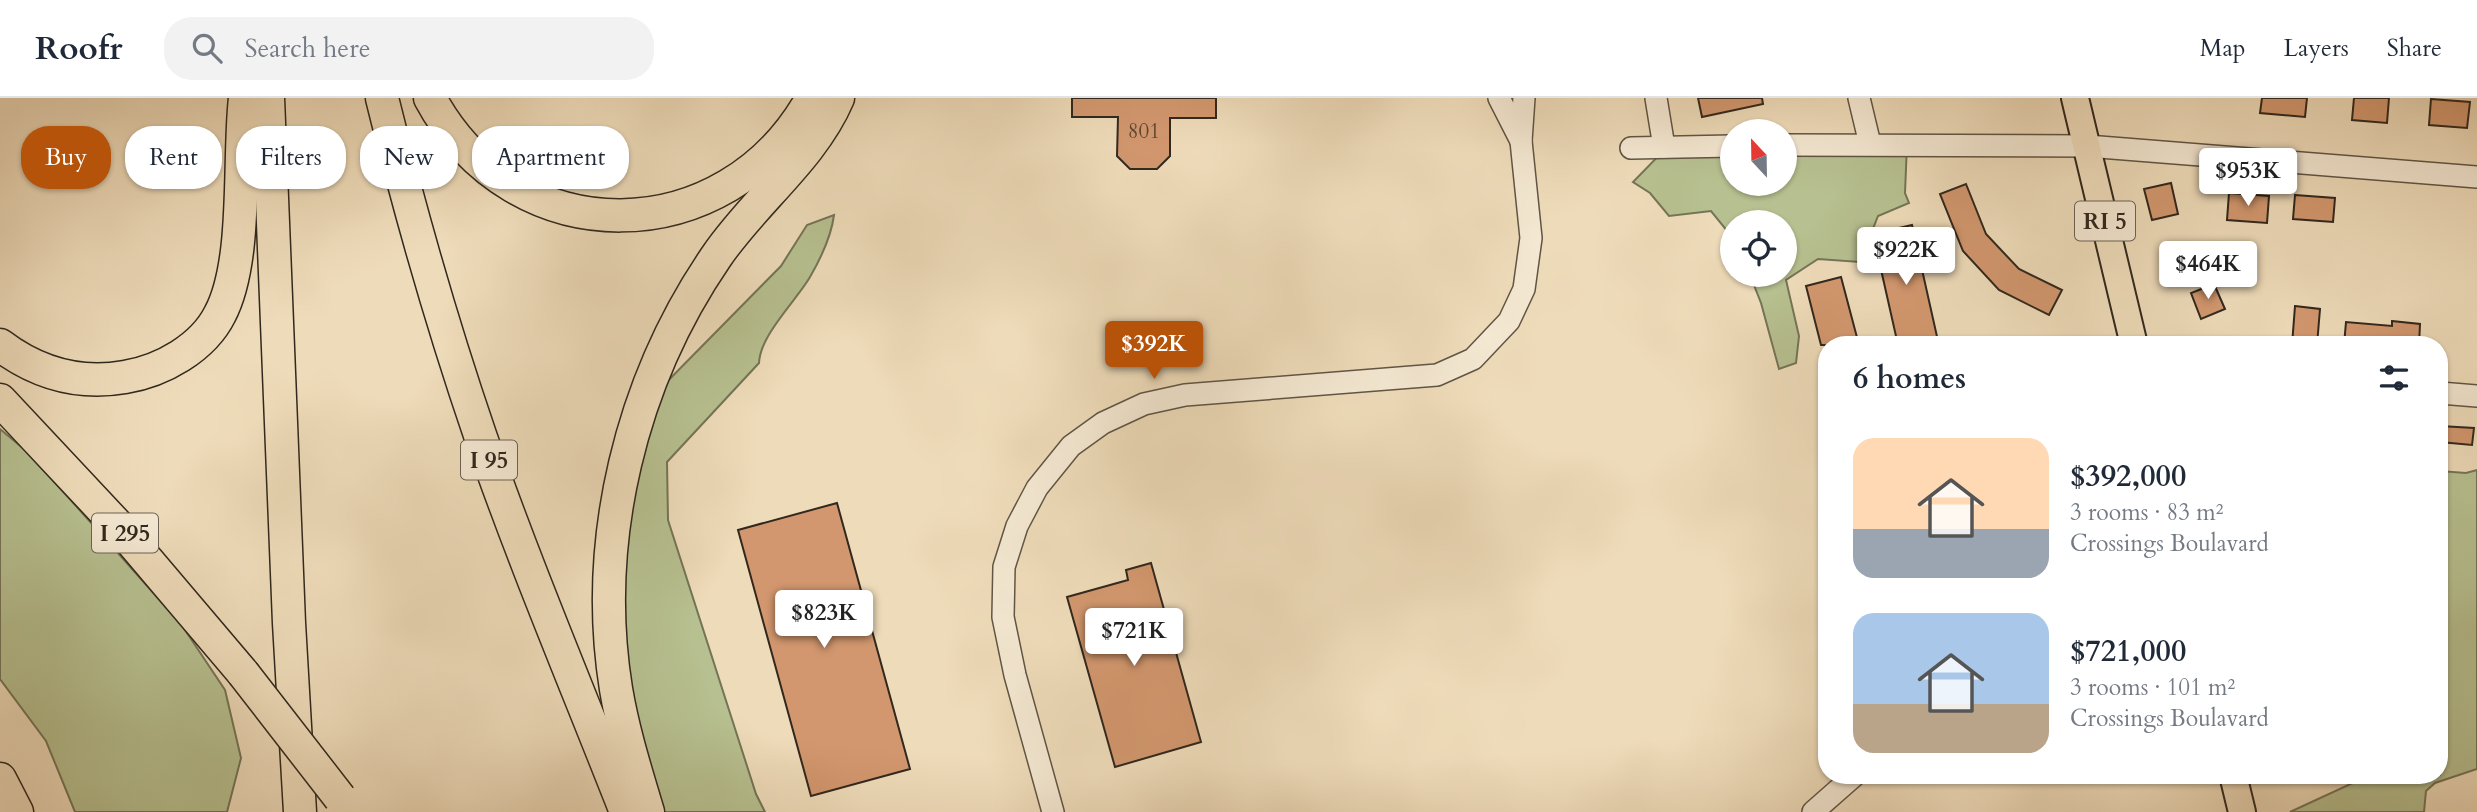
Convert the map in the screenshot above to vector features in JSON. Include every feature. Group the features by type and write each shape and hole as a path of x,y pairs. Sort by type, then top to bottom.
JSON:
{"highway":[{"path":"0,345 24,361 58,375 99,380 151,370 181,355 205,336 221,313 234,268 245,98"},
{"path":"268,98 289,623 300,812"},
{"name":"I 95","path":"382,98 422,251 476,422 524,555 626,812"},
{"path":"430,98 455,138 469,153 519,190 540,200 581,212 629,215 664,211 695,202 747,174 791,131 811,98"},
{"path":"648,812 622,722 612,656 612,545 624,467 647,392 677,322 697,286 738,226 804,153 825,124 838,98"},
{"name":"I 295","path":"0,400 120,528 243,673 345,805"},
{"path":"0,779 17,812"},
{"path":"0,800 8,812"}],"main road":[{"name":"RI 5","path":"2075,98 2132,336"},
{"path":"2236,784 2242,812"}],"street":[{"path":"1499,98 1521,141"},
{"path":"1053,812 1015,675 1003,617 1004,567 1017,526 1037,488 1071,446 1103,423 1144,404 1185,395 1437,375 1473,359 1509,321 1524,289 1531,237 1521,141 1524,98"},
{"path":"1656,98 1664,147"},
{"path":"1859,98 1870,144"},
{"path":"1797,145 2087,146 2477,177"},
{"path":"1631,148 1720,146"},
{"path":"2448,394 2477,396"},
{"path":"1813,812 1845,784"}],"green space":[{"path":"1797,144 1907,144 1905,193 1909,203 1878,216 1860,262 1818,259 1797,273 1797,210 1720,210 1720,222 1711,211 1669,216 1650,193 1633,182 1669,145 1720,145 1720,196 1797,196"},
{"path":"834,215 828,240 818,263 765,341 759,363 667,462 668,520 756,794 765,812 659,812 614,613 647,402 781,266 807,225"},
{"path":"1755,287 1788,287 1799,336 1796,363 1779,369"},
{"path":"0,429 25,450 181,624 225,690 241,758 227,812 75,812 46,741 0,679"},
{"path":"2477,470 2477,769 2448,779 2448,472 2466,473"},
{"path":"2351,784 2434,784 2426,791 2424,812 2290,812"}],"building":[{"path":"1072,98 1216,98 1216,118 1170,118 1170,156 1157,169 1130,169 1117,156 1118,117 1072,117"},
{"path":"1698,98 1762,98 1763,104 1702,117"},
{"path":"2262,98 2307,98 2305,117 2260,113"},
{"path":"2354,98 2389,98 2387,123 2352,120"},
{"path":"2431,99 2470,102 2467,128 2429,125"},
{"path":"2171,183 2178,214 2152,220 2144,189"},
{"path":"1966,184 1986,234 2019,269 2062,290 2049,315 1999,290 1963,251 1940,194"},
{"path":"2229,193 2269,196 2267,223 2227,220"},
{"path":"2295,195 2335,198 2333,222 2293,219"},
{"path":"1912,225 1937,336 1896,336 1873,234"},
{"path":"1841,277 1857,336 1819,336 1806,286"},
{"path":"2214,284 2225,309 2201,319 2191,293"},
{"path":"2295,306 2320,309 2318,336 2293,336"},
{"path":"2392,321 2420,324 2419,336 2345,336 2346,322 2392,326"},
{"path":"2448,426 2474,428 2472,445 2448,443"},
{"path":"837,503 910,769 811,796 738,530"},
{"path":"1151,563 1201,742 1115,767 1067,597 1128,580 1126,570"}]}
